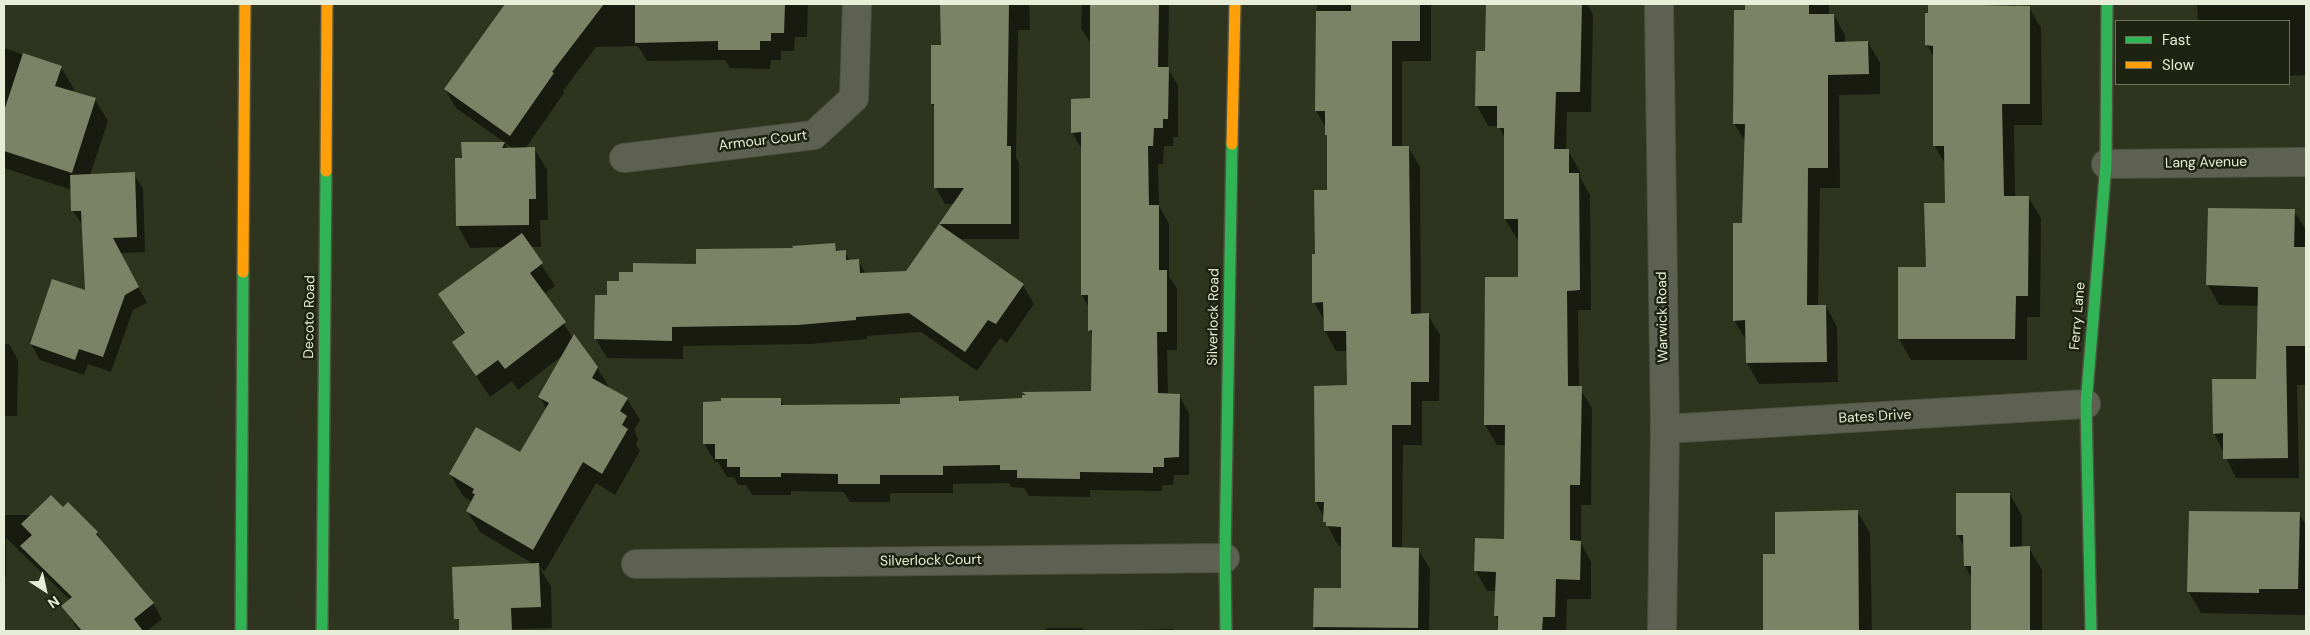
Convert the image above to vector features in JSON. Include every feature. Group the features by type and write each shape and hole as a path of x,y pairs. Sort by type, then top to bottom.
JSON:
{"street":[{"path":"241,631 245,4"},
{"name":"Decoto Road","path":"322,631 328,4"},
{"name":"Armour Court","path":"624,158 814,135 854,98 857,4"},
{"name":"Silverlock Road","path":"1226,631 1225,558 1235,4"},
{"name":"Warwick Road","path":"1659,4 1665,430 1662,631"},
{"name":"Ferry Lane","path":"2091,631 2086,404 2106,164 2107,4"},
{"name":"Lang Avenue","path":"2106,164 2306,162"},
{"name":"Bates Drive","path":"1665,430 2086,404"},
{"name":"Silverlock Court","path":"636,564 1225,558"}],"building":[{"path":"505,4 604,4 552,72 554,73 510,136 444,89"},
{"path":"635,4 785,4 784,33 771,33 771,41 760,41 760,50 718,50 718,41 635,43"},
{"path":"940,4 1009,4 1007,146 1011,146 1011,224 939,224 964,188 934,188 934,104 931,104 931,45 941,45"},
{"path":"1090,4 1159,4 1158,67 1169,67 1168,119 1163,119 1163,128 1154,128 1153,146 1148,146 1149,205 1159,205 1159,270 1167,270 1167,332 1157,332 1158,393 1180,394 1179,457 1164,458 1164,467 1153,467 1153,473 1080,472 1080,479 1017,478 1017,470 1000,470 1000,465 943,466 943,475 880,475 880,484 838,484 838,474 781,473 781,477 740,477 740,467 727,467 727,459 715,459 715,444 703,444 703,402 721,401 721,398 781,398 781,405 900,404 900,398 959,396 959,401 1022,398 1022,395 1026,395 1022,392 1091,391 1092,330 1088,331 1088,295 1081,295 1081,132 1071,133 1071,99 1090,98"},
{"path":"1351,4 1420,4 1420,41 1392,41 1392,146 1409,146 1411,314 1429,313 1429,382 1411,382 1411,425 1392,425 1392,547 1419,548 1418,628 1313,627 1314,588 1341,588 1341,527 1326,526 1326,522 1323,522 1324,502 1315,502 1314,386 1347,385 1346,331 1324,331 1323,302 1312,303 1312,254 1315,254 1314,190 1327,190 1325,111 1315,111 1316,11 1351,11"},
{"path":"1486,4 1582,4 1580,92 1556,92 1554,149 1569,149 1569,173 1579,173 1580,290 1567,291 1568,386 1582,386 1580,485 1570,485 1570,540 1581,541 1580,580 1556,579 1555,617 1543,617 1542,631 1498,631 1498,616 1494,616 1496,572 1474,571 1475,538 1504,539 1505,425 1484,425 1485,277 1518,277 1518,219 1504,219 1504,128 1497,128 1497,106 1475,106 1476,51 1485,51"},
{"path":"1745,4 1809,4 1809,14 1834,14 1835,42 1868,41 1869,74 1828,75 1828,168 1808,168 1807,305 1826,305 1827,362 1746,363 1745,320 1733,321 1733,223 1742,223 1745,124 1733,124 1734,10 1745,10"},
{"path":"1928,4 2030,6 2030,104 2002,104 2004,196 2029,196 2028,296 2016,296 2015,339 1898,339 1898,267 1926,267 1924,203 1945,203 1944,146 1933,146 1933,46 1925,45 1925,13 1928,13"},
{"path":"23,53 62,66 55,86 96,98 72,173 4,151 4,111"},
{"path":"461,142 505,142 502,148 535,147 536,199 529,199 529,225 456,226 455,158 462,158"},
{"path":"135,172 137,237 113,238 139,287 125,295 103,357 79,349 75,360 30,344 52,279 85,290 81,211 71,211 70,175"},
{"path":"2208,208 2295,209 2294,247 2306,247 2306,346 2286,346 2288,458 2223,459 2223,433 2213,434 2212,379 2256,379 2258,287 2206,285"},
{"path":"939,224 1024,284 996,324 988,320 965,352 909,313 856,317 856,320 798,325 672,327 672,341 594,339 595,295 607,295 607,281 619,281 619,272 633,272 633,263 696,264 696,249 793,248 792,246 835,243 836,251 846,250 846,260 859,259 860,273 906,271"},
{"path":"522,233 543,263 530,273 566,322 505,369 498,360 476,376 452,342 465,333 438,294"},
{"path":"574,334 598,367 592,378 628,398 620,411 627,416 622,425 628,429 602,474 583,462 533,550 466,511 475,494 472,493 474,489 449,474 476,427 520,452 549,403 538,397"},
{"path":"1956,493 2010,493 2010,547 2030,546 2030,631 1971,631 1971,566 1964,566 1963,535 1956,535"},
{"path":"51,495 63,507 68,502 98,532 96,534 154,603 134,619 143,631 82,631 61,606 72,597 20,546 32,535 21,524"},
{"path":"1858,510 1859,631 1763,631 1763,554 1775,554 1775,512"},
{"path":"2189,511 2300,512 2298,589 2259,589 2259,593 2187,592"},
{"path":"539,563 541,607 511,608 512,631 459,631 459,619 454,619 452,567"}],"traffic: fast":[{"path":"2091,631 2086,404 2106,164 2107,4"},
{"path":"1226,631 1225,558 1232,144"},
{"path":"322,631 326,171"},
{"path":"241,631 243,272"}],"traffic: slow":[{"path":"243,272 245,4"},
{"path":"326,171 327,4"},
{"path":"1232,144 1235,4"}]}
